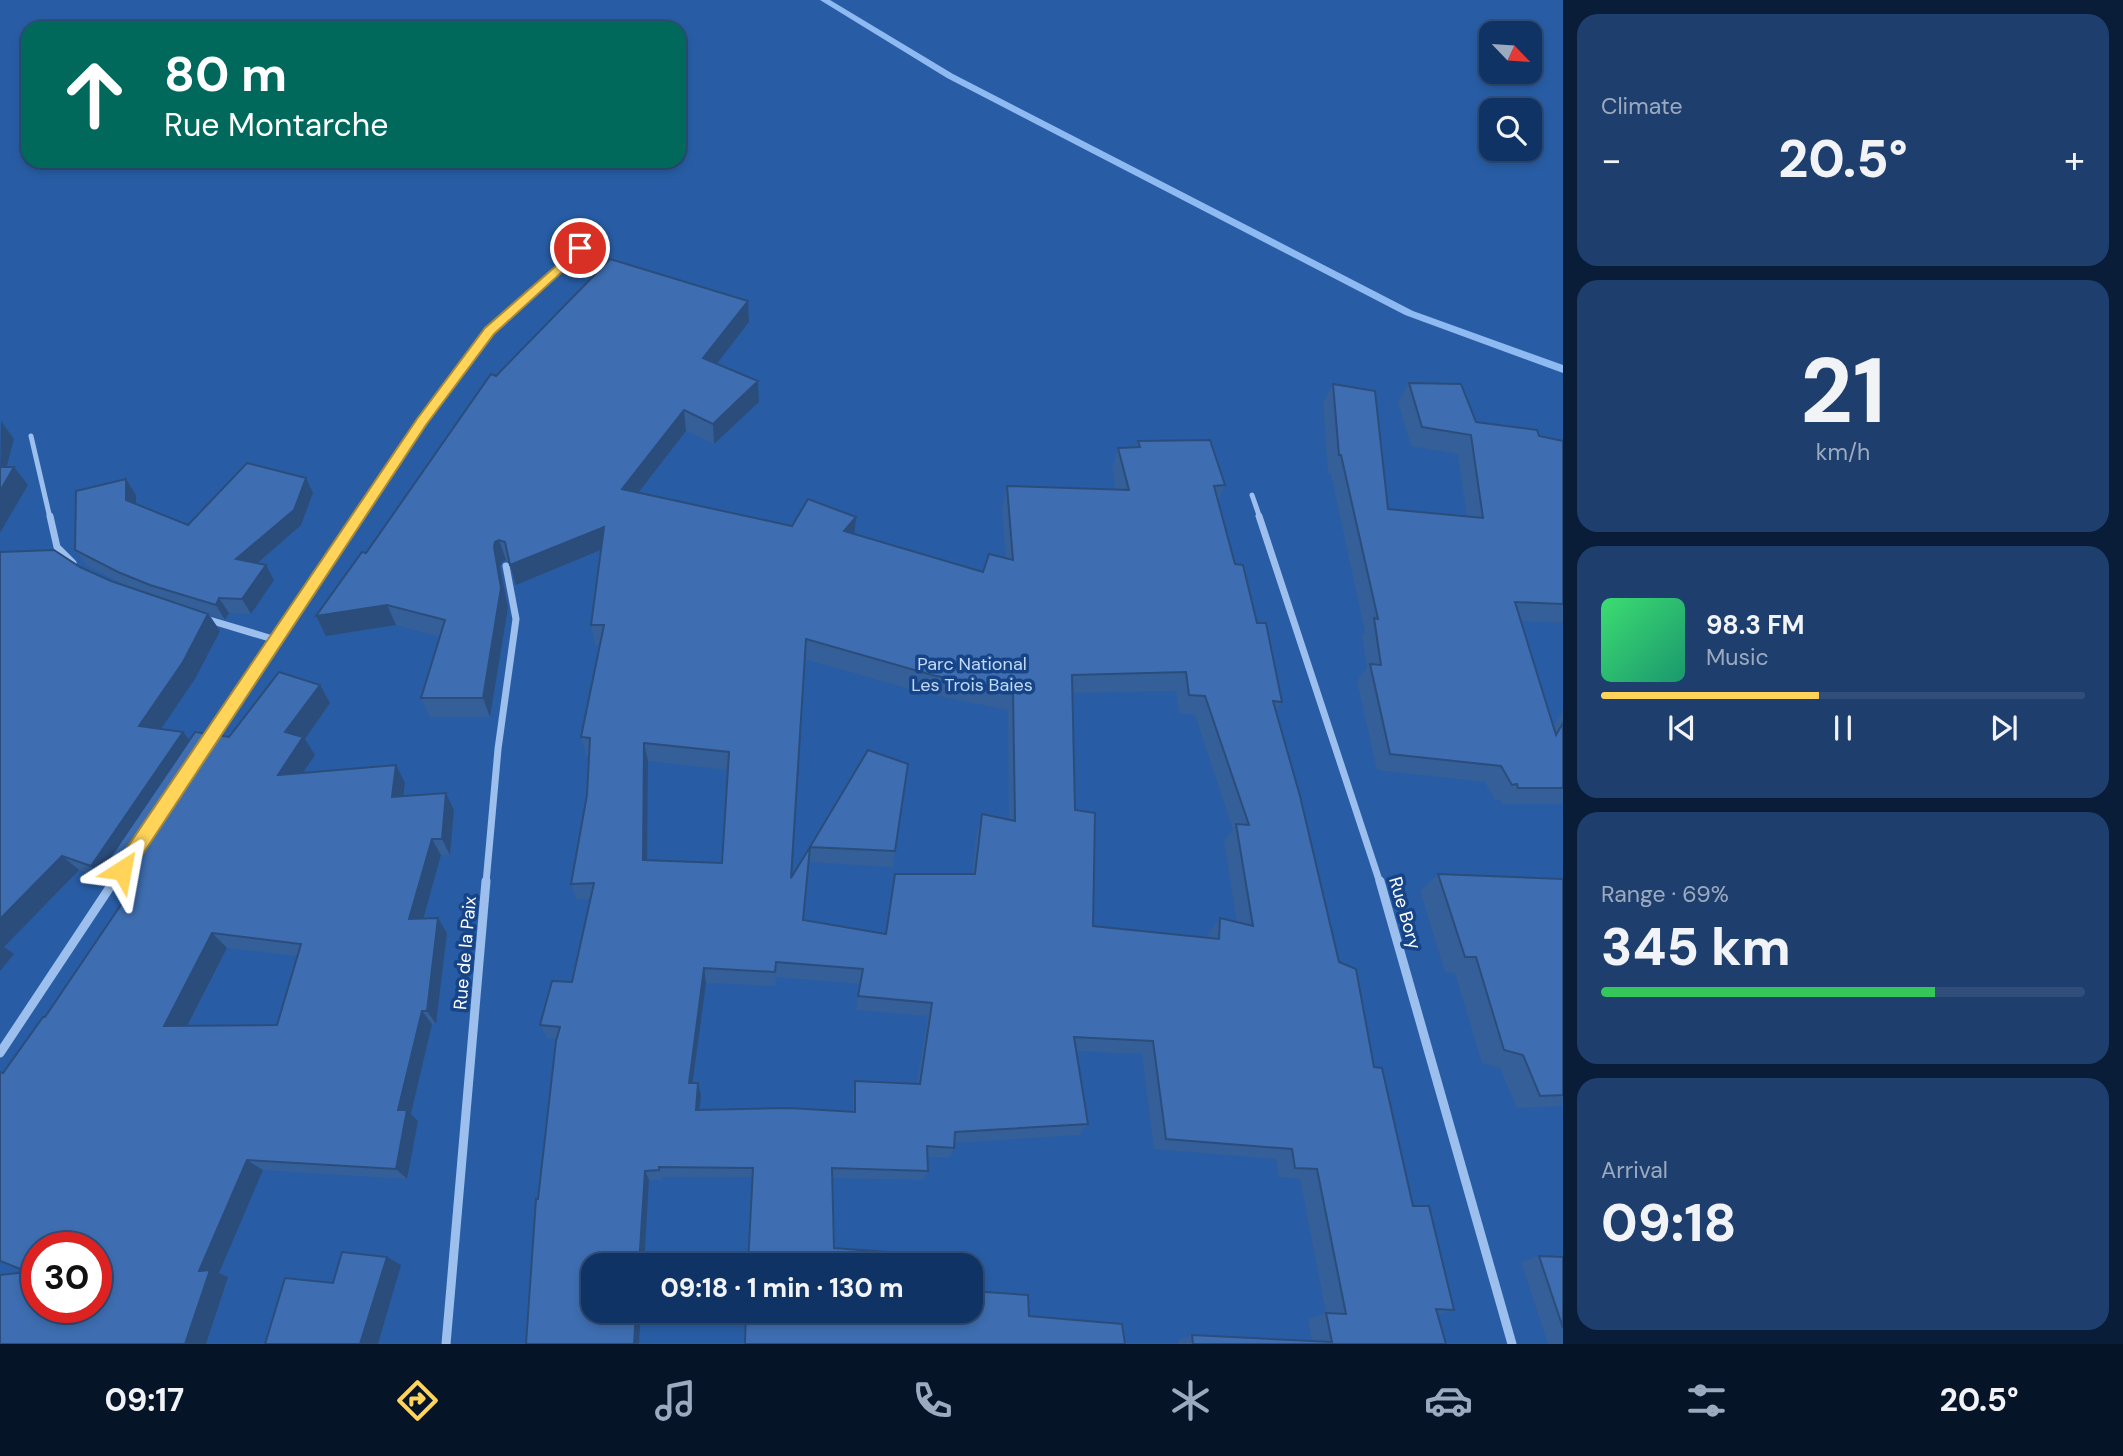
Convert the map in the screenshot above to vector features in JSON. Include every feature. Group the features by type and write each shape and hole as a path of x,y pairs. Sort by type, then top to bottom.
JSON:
{"street":[{"path":"199,755 421,422 490,331 580,248"},
{"path":"31,436 57,547 80,568"},
{"name":"Rue Bory","path":"1252,495 1370,847 1512,1344"},
{"name":"Rue de la Paix","path":"446,1344 498,749 516,619 506,566"},
{"path":"202,618 276,640"},
{"path":"0,1053 122,870"}],"green space":[{"name":"Parc National Les Trois Baies","path":"0,0 1563,0 1563,1344 0,1344"}],"building":[{"path":"610,259 748,301 703,358 758,381 713,424 684,410 622,489 792,526 808,499 856,517 844,531 983,572 989,554 1013,560 1007,486 1129,490 1118,448 1140,447 1138,441 1210,440 1225,485 1214,486 1235,564 1243,565 1257,623 1266,623 1282,702 1273,701 1300,796 1339,962 1356,969 1374,1067 1382,1068 1413,1206 1429,1206 1454,1310 1436,1309 1446,1344 1193,1344 1192,1335 1332,1342 1326,1313 1346,1314 1317,1169 1295,1168 1292,1149 1166,1139 1153,1041 1074,1037 1088,1124 955,1132 954,1148 927,1146 928,1171 832,1168 834,1248 900,1253 749,1253 753,1168 659,1167 659,1170 645,1171 640,1253 581,1253 581,1323 635,1323 634,1344 526,1344 536,1199 560,1027 540,1025 552,981 572,982 594,883 571,884 587,795 590,738 581,737 604,625 591,625 604,527 510,565 505,542 495,542 501,588 483,698 421,698 445,620 387,605 316,616 362,552 366,553 491,374 496,376","holes":["806,639 932,675 1013,691 1015,821 982,814 975,874 895,874 886,934 803,920 810,847 791,878","1186,672 1189,695 1205,696 1249,825 1236,824 1253,926 1220,918 1219,939 1093,926 1095,813 1075,810 1072,675","644,743 729,752 722,863 643,860","776,962 863,969 858,996 932,1003 920,1084 855,1081 855,1112 790,1108 696,1110 698,1083 689,1083 704,968 775,972"]},
{"path":"1409,383 1461,384 1476,422 1537,430 1539,436 1563,441 1563,604 1515,602 1556,735 1563,723 1563,788 1518,788 1517,784 1512,785 1501,766 1390,754 1370,664 1381,665 1374,618 1378,619 1339,455 1333,384 1375,391 1388,509 1483,518 1471,435 1422,427"},
{"path":"247,463 306,478 294,510 236,559 266,565 242,599 219,598 216,605 150,585 75,550 76,491 126,479 126,500 188,525"},
{"path":"0,467 14,467 0,491"},
{"path":"54,550 80,567 111,581 208,614 183,662 139,726 183,732 91,866 62,856 0,919 0,552"},
{"path":"279,672 320,685 285,732 303,737 278,775 396,765 392,797 446,793 442,839 432,839 409,919 438,918 427,1011 422,1011 398,1110 407,1110 396,1169 247,1160 199,1271 210,1270 185,1344 0,1344 0,1275 21,1273 21,1323 112,1323 112,1232 21,1232 21,1269 0,1261 0,1072 3,1073 45,1017 137,881 103,869 195,732 229,737","holes":["212,933 301,944 277,1025 164,1026"]},
{"path":"868,750 908,764 895,851 810,847"},
{"path":"1438,874 1563,879 1563,1095 1540,1096 1523,1055 1504,1050 1476,957 1465,957"},
{"path":"342,1252 387,1257 360,1344 265,1344 285,1278 333,1283"},
{"path":"1539,1256 1563,1257 1563,1328"},
{"path":"983,1292 1028,1295 1029,1316 1122,1324 1125,1344 745,1344 746,1323 983,1323"}],"waterway":[{"path":"824,0 950,76 1409,313 1563,369"}],"route":[{"path":"122,870 421,422 490,331 580,248"}]}
